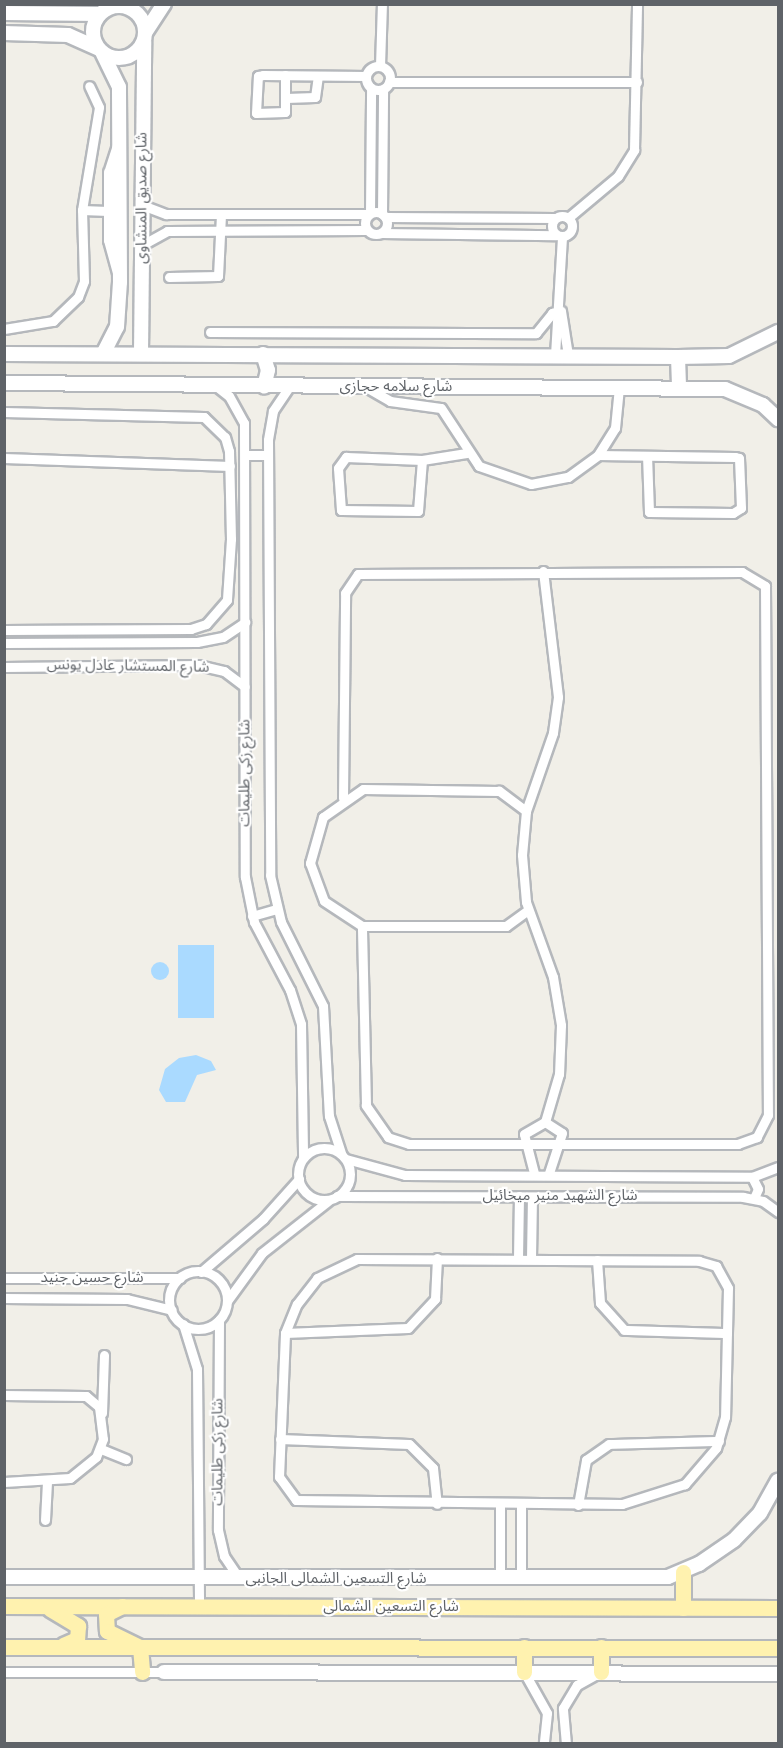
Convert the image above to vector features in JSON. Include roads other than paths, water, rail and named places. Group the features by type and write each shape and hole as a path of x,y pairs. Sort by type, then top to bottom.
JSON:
{"main road":[{"path":"683,1572 683,1608"},
{"name":"شارع التسعين الشمالى","path":"4,1606 778,1608"},
{"path":"43,1606 78,1626 77,1639 57,1647"},
{"path":"122,1606 106,1614 107,1630 140,1647"},
{"path":"4,1647 778,1648"},
{"path":"140,1647 142,1672"},
{"path":"524,1647 524,1672"},
{"path":"601,1647 601,1672"}],"street":[{"name":"شارع صديق المنشاوى","path":"141,353 141,77 144,38 164,4"},
{"path":"381,233 384,215 386,85 380,66 382,4"},
{"path":"142,206 157,214 370,214 568,218 612,182 629,159 636,140 637,4"},
{"path":"4,13 100,14 126,5 140,16 144,38 121,59 68,35 4,33"},
{"path":"100,14 92,30 100,51"},
{"name":"شارع صديق المنشاوى","path":"100,51 116,79 120,140 120,282 117,327 103,354"},
{"path":"285,75 286,98 281,115 254,109 255,78 285,75 366,76 380,66"},
{"path":"116,79 128,74 141,77"},
{"path":"286,98 315,97 318,76"},
{"path":"366,76 370,88 370,214 366,230"},
{"path":"370,88 386,85 637,82"},
{"path":"4,329 53,321 78,297 87,259 82,210 99,107 89,86"},
{"path":"120,140 109,165 108,211 109,260 120,282"},
{"path":"82,210 108,211"},
{"path":"191,214 191,231"},
{"path":"169,278 218,276 220,214"},
{"path":"555,218 551,226 559,236 561,355"},
{"path":"142,245 157,232 191,231 366,230 381,233 559,236 571,229 568,218"},
{"path":"210,332 536,333 552,313 561,311"},
{"path":"117,327 142,328"},
{"path":"4,354 729,356 778,332"},
{"path":"263,354 268,370 264,387"},
{"path":"678,357 679,388"},
{"name":"شارع سلامه حجازى","path":"4,383 264,387 679,388 745,395 778,419"},
{"name":"شارع زكى طليمات","path":"216,386 239,408 245,455 245,877 252,916 301,1024 303,1158"},
{"name":"شارع زكى طليمات","path":"289,387 273,411 268,455 270,875 276,909 323,1006 329,1116 343,1156"},
{"path":"366,387 390,401 441,408 466,453 495,476 531,484 568,477 598,455 615,428 619,387"},
{"path":"4,412 189,413 216,425 225,437 230,466 231,522 227,600 206,624 191,629 4,630"},
{"path":"422,460 417,512 351,514 338,507 342,459 422,460 466,453"},
{"path":"245,455 268,455"},
{"path":"598,455 647,456 739,458 741,508 733,513 647,512 647,456"},
{"path":"4,458 230,466"},
{"path":"231,522 245,522"},
{"path":"231,539 245,538"},
{"path":"343,798 345,593 353,577 375,570 742,572 762,582 770,603 765,1127 753,1140 738,1144 409,1144 388,1137 373,1123 366,1105 362,926"},
{"path":"543,571 558,697 552,733 526,811 522,855 528,910 553,977 561,1025 559,1074 545,1122"},
{"name":"شارع المستشار عادل يونس","path":"4,643 197,642 223,637 245,621"},
{"name":"شارع المستشار عادل يونس","path":"4,667 198,665 224,671 245,687"},
{"path":"526,811 513,796 491,790 363,789 343,798 314,834 311,873 331,909 362,926 506,926 528,910"},
{"path":"252,916 276,909"},
{"path":"523,1144 530,1126 545,1122 558,1129 561,1144"},
{"path":"523,1144 534,1157 534,1173"},
{"path":"549,1173 551,1156 561,1144"},
{"path":"321,1148 343,1156 350,1179 334,1198 261,1253 227,1301 219,1320 199,1329 183,1324 172,1310 170,1296 180,1278 201,1272 243,1238 298,1179 303,1158 321,1148"},
{"name":"شارع الشهيد منير ميخائيل","path":"343,1156 405,1175 549,1173 752,1177 778,1167"},
{"path":"752,1177 758,1189 754,1198"},
{"path":"298,1179 310,1196 334,1198"},
{"path":"518,1259 519,1196"},
{"name":"شارع الشهيد منير ميخائيل","path":"334,1198 519,1196 754,1198 778,1212"},
{"path":"531,1259 532,1197"},
{"path":"368,1258 518,1259 716,1266 728,1288 725,1417 719,1441 697,1474 673,1491 635,1502 578,1505 296,1500 281,1484 280,1439 285,1333 303,1295 336,1266 368,1258"},
{"path":"285,1333 408,1328 435,1299 437,1258"},
{"path":"597,1260 600,1303 624,1330 727,1333"},
{"path":"201,1272 222,1284 227,1301"},
{"name":"شارع حسين جنيد","path":"4,1278 180,1278"},
{"name":"شارع حسين جنيد","path":"4,1298 128,1299 172,1310"},
{"name":"شارع زكى طليمات","path":"219,1320 218,1530 224,1556 239,1578"},
{"name":"شارع زكى طليمات","path":"183,1324 197,1369 199,1606"},
{"path":"4,1482 47,1482 80,1472 101,1449 104,1355"},
{"path":"4,1395 87,1396 101,1415"},
{"path":"280,1439 409,1444 433,1467 436,1504"},
{"path":"578,1505 586,1460 609,1444 719,1441"},
{"path":"101,1449 126,1459"},
{"path":"45,1520 47,1482"},
{"name":"شارع التسعين الشمالى الجانبى","path":"8,1574 199,1578 668,1577 683,1572 734,1540 778,1484"},
{"path":"500,1504 500,1579"},
{"path":"521,1504 521,1579"},
{"path":"4,1672 778,1674"},
{"path":"524,1672 547,1713 543,1743"},
{"path":"566,1743 561,1721 569,1695 601,1672"}],"water":[{"path":"178,945 214,945 214,1018 178,1018"},
{"path":"160,962 166,965 169,971 166,977 160,980 154,977 151,971 154,965"},
{"path":"196,1055 211,1061 216,1070 197,1075 185,1102 166,1102 159,1090 165,1069 179,1058"}]}
